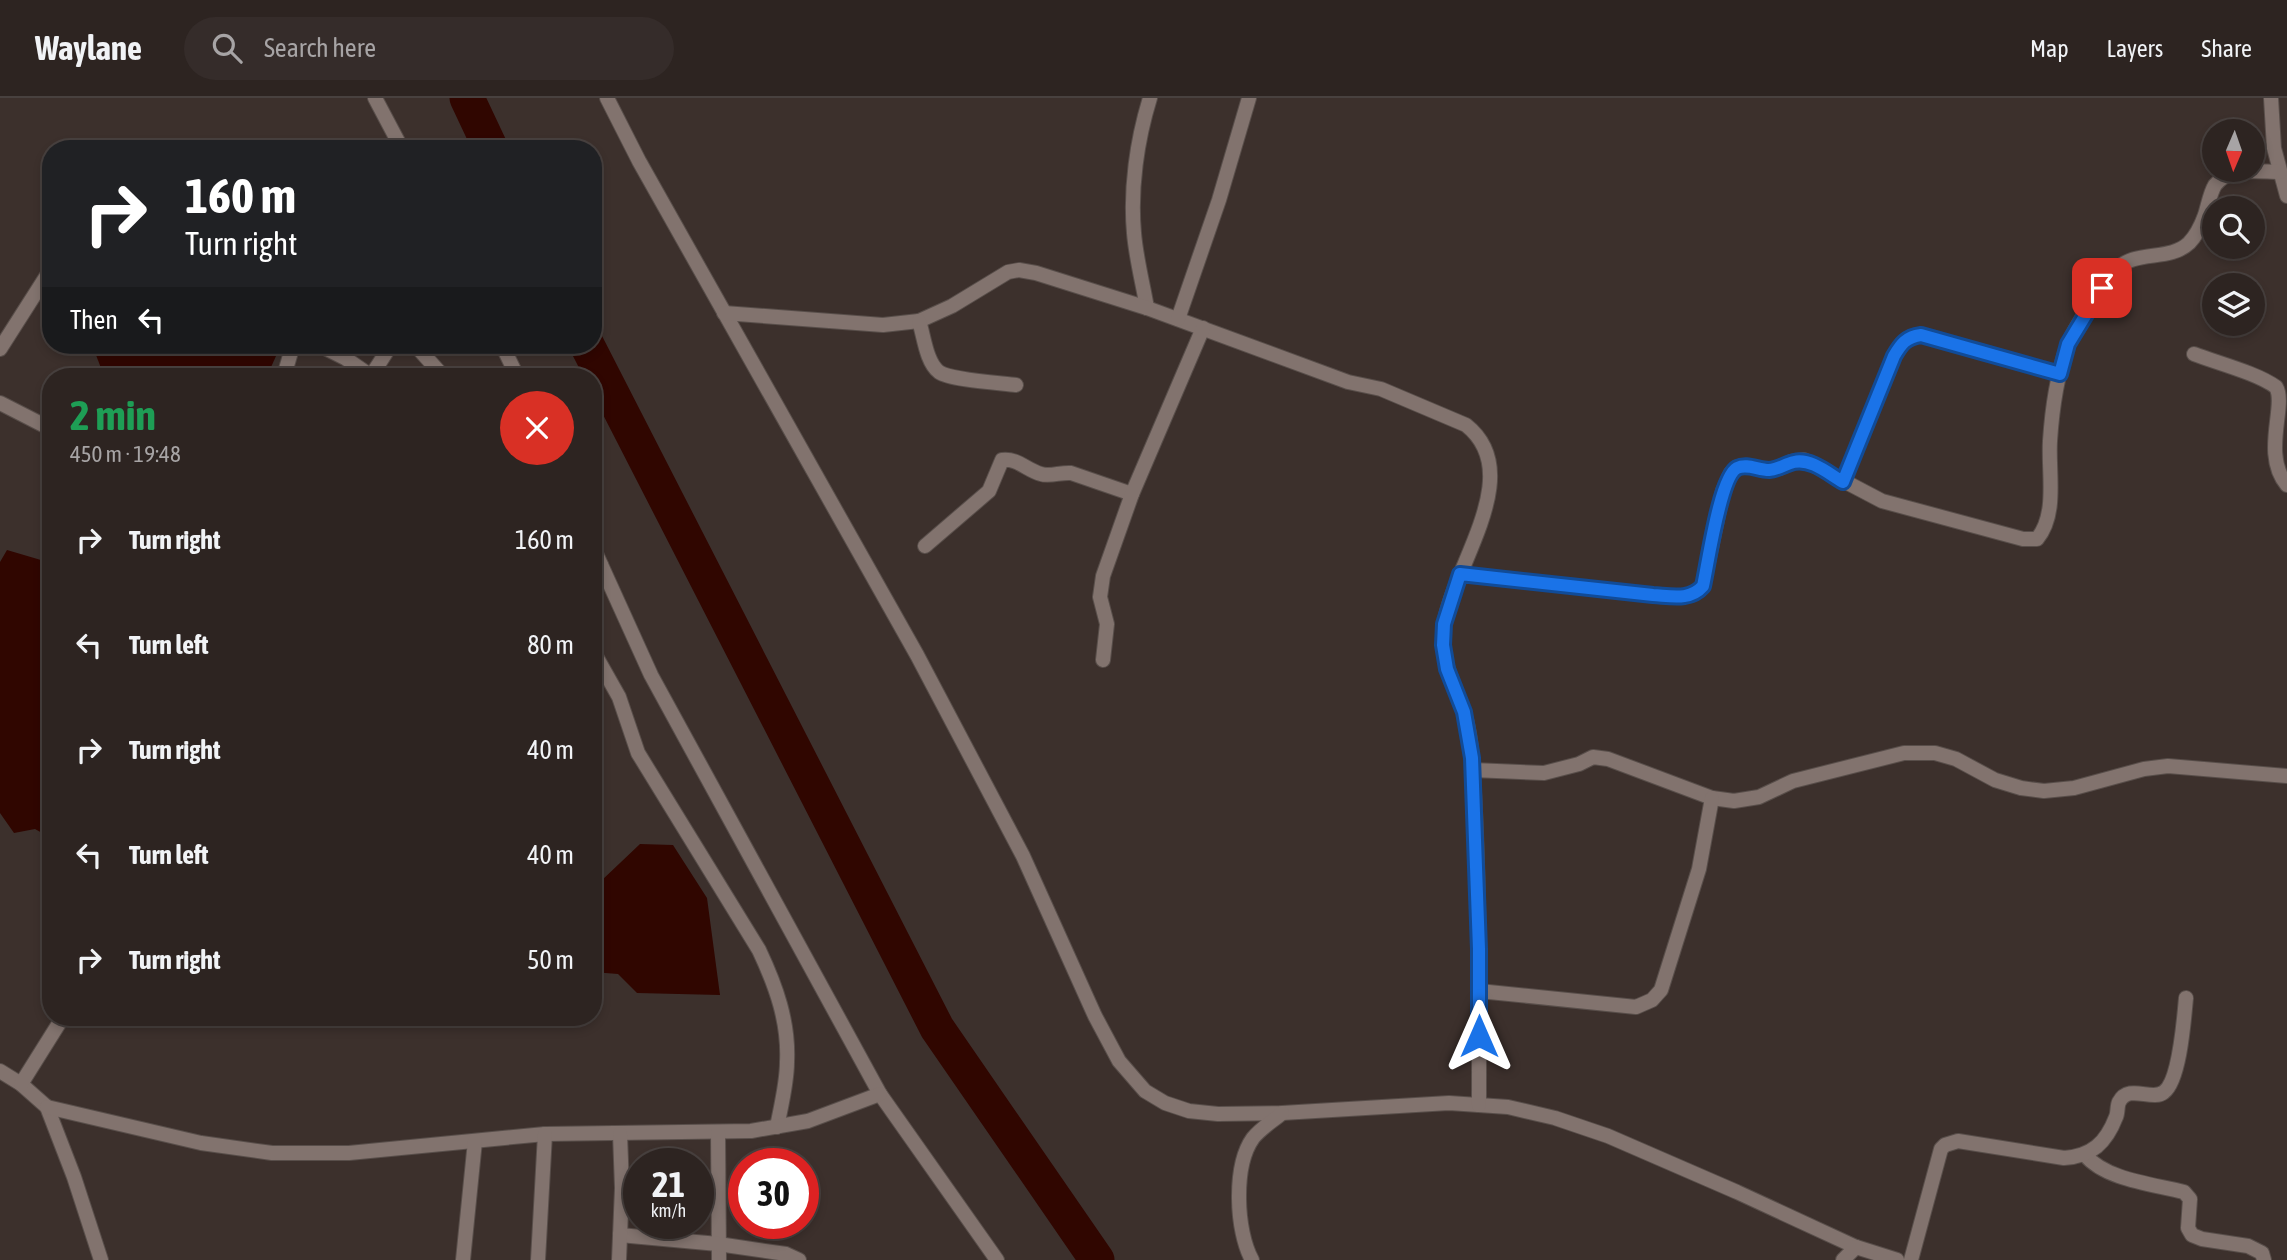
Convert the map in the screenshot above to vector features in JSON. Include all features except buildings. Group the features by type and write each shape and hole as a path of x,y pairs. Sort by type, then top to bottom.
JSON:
{"street":[{"path":"374,98 397,140"},
{"path":"607,98 639,161 924,667 1023,856 1095,1016 1119,1061 1145,1091 1165,1104 1189,1111 1218,1114 1449,1103 1508,1107 1555,1118 1608,1136 1856,1247 1897,1260"},
{"path":"1147,309 1134,235 1133,204 1135,168 1150,98"},
{"path":"1178,319 1219,200 1250,98"},
{"path":"2271,98 2274,148 2287,196"},
{"path":"1460,574 1653,595 1696,594 1703,586 1723,491 1731,473 1738,467 1767,470 1804,460 1843,482 1902,508 2023,540 2037,539 2045,529 2049,512 2050,439 2060,374 2068,344 2102,288 2118,268 2131,259 2176,250 2188,244 2199,230 2214,187 2225,176 2236,172 2280,172"},
{"path":"724,313 883,325 919,321 952,306 1008,272 1019,270 1178,319 1348,382 1381,389 1466,425 1477,433 1490,462 1490,485 1476,536 1444,624 1443,645 1447,669 1464,712 1473,770 1479,1105"},
{"path":"0,349 42,283"},
{"path":"919,321 930,360 941,374 1016,384"},
{"path":"1103,660 1107,624 1100,590 1132,494 1203,328"},
{"path":"1843,482 1894,356 1909,337 1921,335 2060,374"},
{"path":"337,354 359,368"},
{"path":"423,354 436,368"},
{"path":"2194,354 2278,388 2284,409 2276,455 2279,475 2287,485"},
{"path":"0,403 42,424"},
{"path":"925,545 989,491 1002,460 1012,459 1045,476 1071,473 1132,494"},
{"path":"602,567 651,675 880,1094 997,1260"},
{"path":"602,667 619,697 638,753 759,950 775,985 787,1037 787,1064 778,1127"},
{"path":"1473,770 1544,772 1579,764 1593,757 1608,759 1712,798 1734,801 1759,797 1793,781 1904,754 1935,753 1956,759 1995,780 2021,788 2044,791 2074,788 2144,769 2168,766 2287,776"},
{"path":"1479,991 1636,1007 1652,1000 1661,990 1699,869 1712,798"},
{"path":"1911,1260 1941,1149 1945,1144 1958,1141 2064,1158 2085,1155 2105,1137 2116,1117 2119,1102 2125,1095 2157,1095 2165,1092 2172,1080 2178,1059 2186,998"},
{"path":"20,1084 56,1026"},
{"path":"0,1071 47,1107 201,1143 272,1153 349,1153 545,1134 751,1132 808,1121 880,1094"},
{"path":"47,1107 74,1177 101,1260"},
{"path":"1252,1260 1243,1240 1238,1214 1242,1167 1252,1140 1282,1113"},
{"path":"718,1132 719,1260"},
{"path":"538,1260 545,1134"},
{"path":"619,1260 622,1188 620,1135"},
{"path":"463,1260 475,1141"},
{"path":"2085,1155 2095,1166 2108,1172 2184,1192 2190,1199 2188,1228 2192,1235 2248,1246 2262,1253 2264,1260"},
{"path":"620,1236 718,1244 786,1254 799,1260"},
{"path":"1843,1260 1856,1247"}],"shaded area":[{"path":"277,354 271,368 101,368 96,355"},
{"path":"7,550 42,560 42,833 35,829 14,833 0,813 0,562"},
{"path":"640,844 673,845 707,898 720,995 637,993 618,974 602,973 602,880"}],"waterway":[{"path":"467,98 487,140"},
{"path":"592,354 599,368"},
{"path":"602,374 937,1028 1097,1260"}],"route":[{"path":"1479,1036 1479,949 1472,758 1464,712 1447,669 1443,645 1444,624 1460,574 1653,595 1696,594 1703,586 1723,491 1731,473 1738,467 1767,470 1804,460 1843,482 1894,356 1909,337 1921,335 2060,374 2068,344 2102,288"}]}
